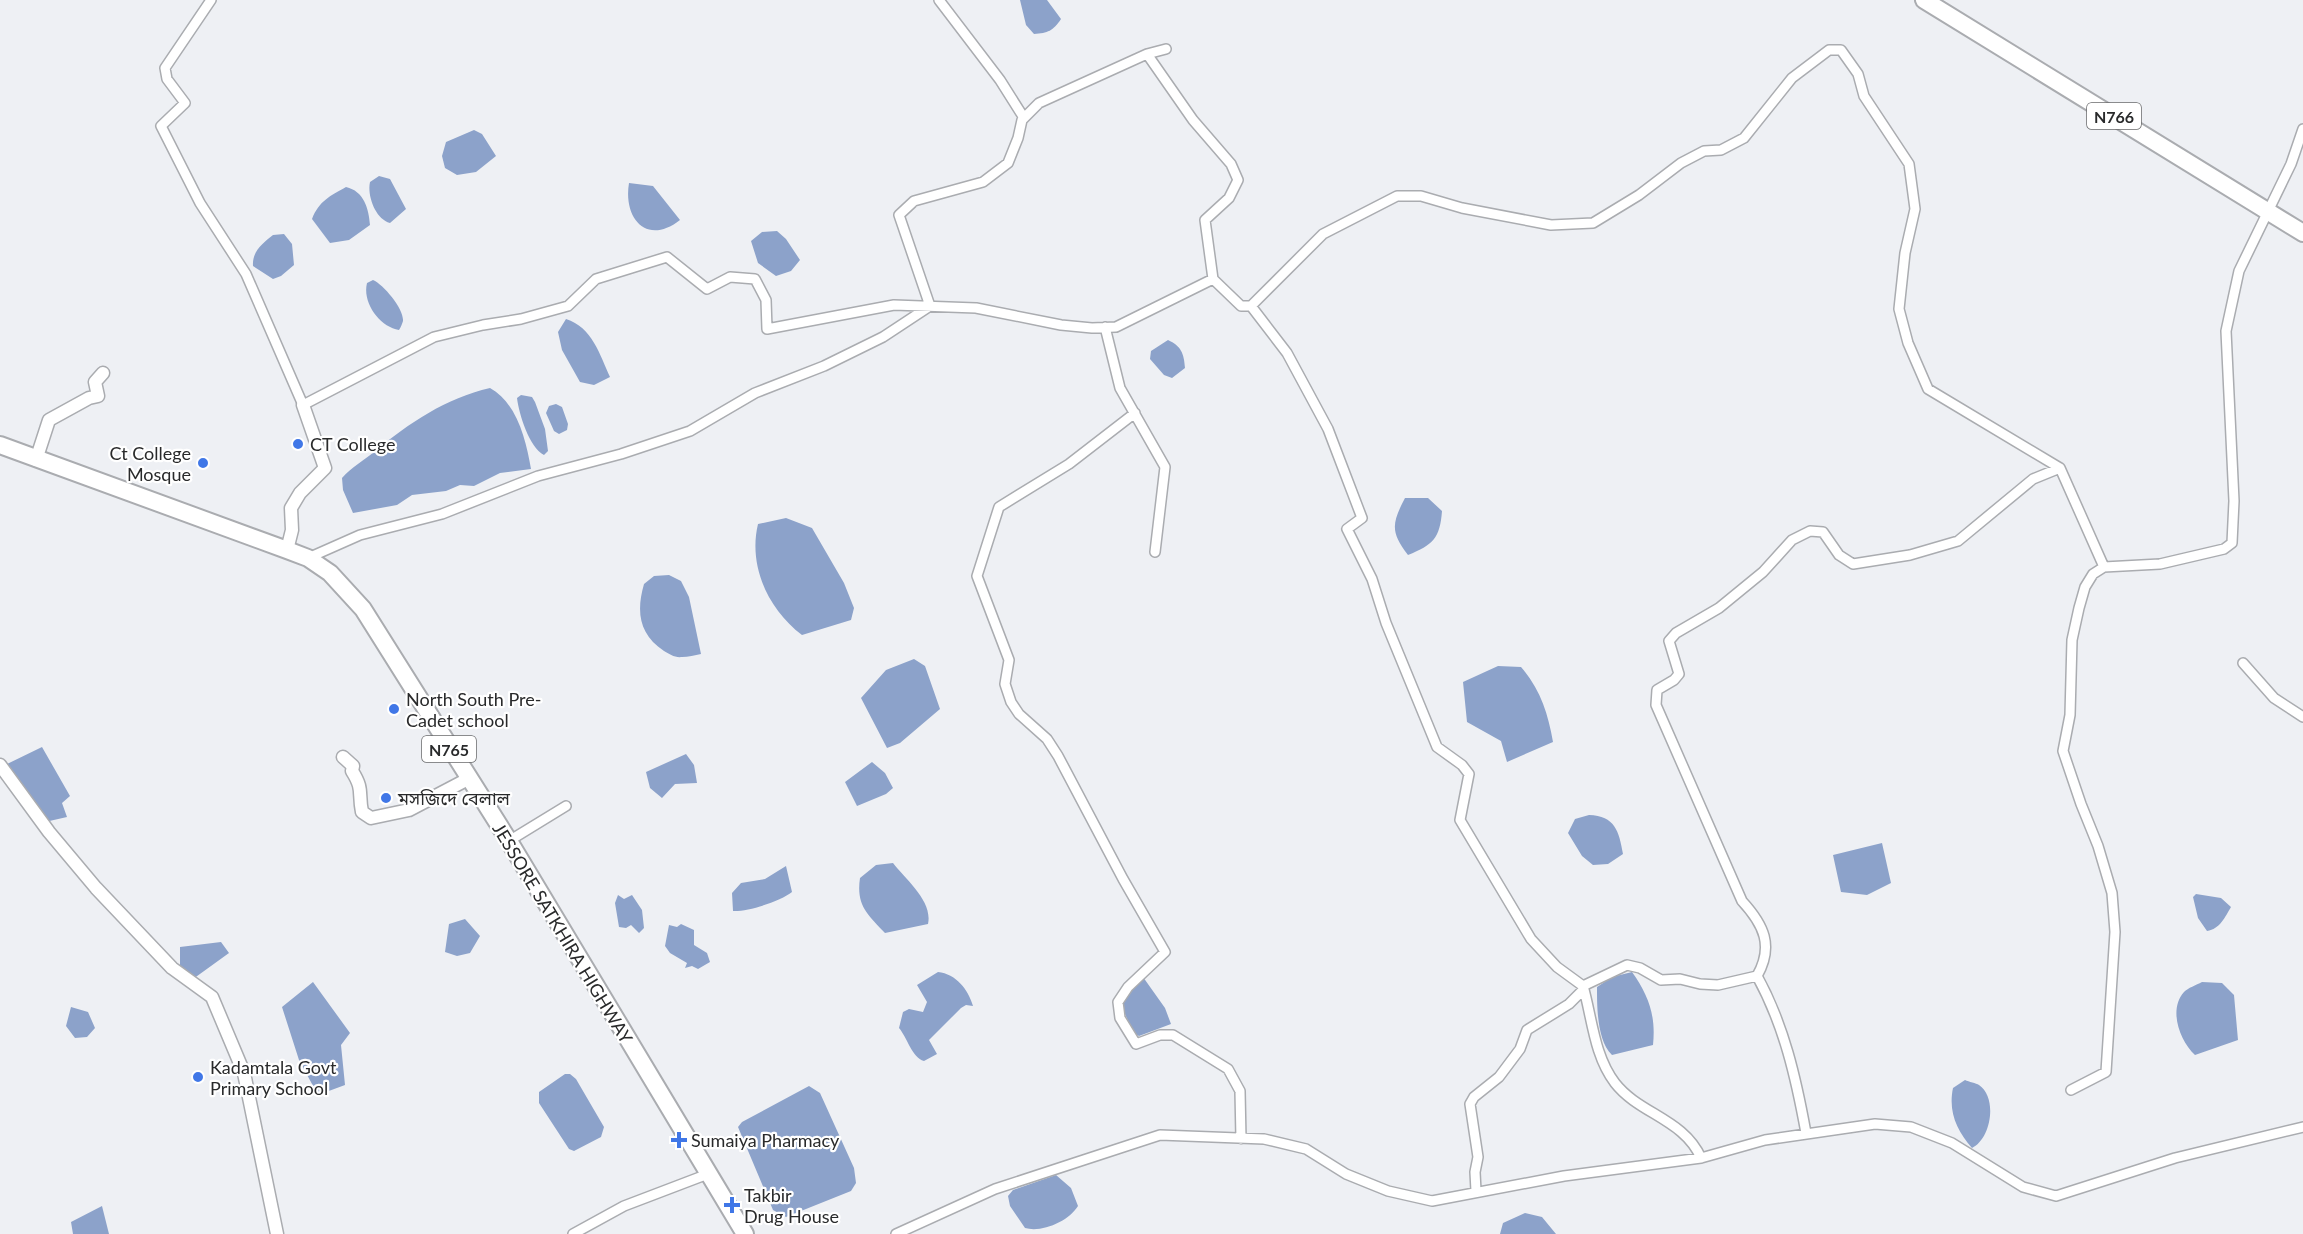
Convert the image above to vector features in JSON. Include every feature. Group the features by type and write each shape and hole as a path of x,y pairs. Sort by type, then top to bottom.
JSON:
{"highway":[{"name":"N766","path":"1924,0 2303,233"},
{"name":"JESSORE SATKHIRA HIGHWAY","path":"0,445 308,558 330,573 363,609 509,841 745,1234"}],"street":[{"path":"211,0 165,68 167,79 185,103 161,126 200,203 246,274 303,405 325,468 300,493 291,508 292,530 287,550"},
{"path":"939,0 1000,80 1024,118"},
{"path":"930,306 899,215 914,201 983,182 1008,163 1024,118 1039,103 1147,54 1166,50"},
{"path":"1147,54 1193,120 1231,164 1238,180 1228,198 1205,220 1213,279 1241,306 1251,306 1323,234 1397,196 1421,196 1462,208 1551,225 1593,223 1639,195 1681,163 1704,151 1721,150 1744,138 1792,78 1829,50 1841,50 1858,74 1864,96 1909,164 1915,209 1905,253 1899,309 1908,343 1928,389 2060,468 2104,567"},
{"path":"2071,1090 2106,1072 2115,932 2112,892 2098,846 2063,752 2070,715 2072,640 2077,619 2085,587 2093,574 2104,567 2160,564 2224,549 2232,543 2234,501 2226,330 2239,271 2291,164 2303,129"},
{"path":"303,405 434,337 483,325 521,319 568,306 596,279 667,257 707,289 730,277 755,279 766,300 767,329 894,305 976,308 1061,325 1116,327 1213,279"},
{"path":"308,558 360,535 442,514 538,476 621,454 690,430 755,393 824,366 883,337 930,306"},
{"path":"1251,306 1287,353 1328,429 1362,518 1347,528 1352,543 1372,579 1386,623 1437,747 1469,774 1460,820 1531,939 1557,966 1584,987 1600,1057 1615,1083 1626,1094 1684,1133 1695,1145 1701,1158"},
{"path":"1105,327 1120,388 1165,466 1155,552"},
{"path":"36,460 49,420 98,396 95,382 103,373"},
{"path":"1135,413 1069,464 999,507 976,576 1009,660 1005,684 1011,702 1019,714 1047,739 1058,756 1123,879 1165,952 1128,987 1118,1002 1120,1018 1136,1044 1160,1035 1173,1035 1228,1069 1240,1090 1241,1139"},
{"path":"1476,1191 1475,1172 1478,1157 1470,1104 1474,1097 1499,1077 1520,1049 1527,1030 1569,1004 1584,987 1627,965 1640,968 1661,980 1680,979 1700,984 1718,985 1757,976 1765,962 1766,939 1756,917 1742,901 1656,705 1657,690 1674,680 1679,674 1669,641 1688,626 1719,608 1763,572 1792,540 1810,531 1823,532 1839,555 1853,564 1910,555 1958,541 2018,495 2033,479 2060,468"},
{"path":"2243,663 2274,698 2303,717"},
{"path":"343,756 353,766 352,771 361,785 359,799 362,812 371,818 409,810 468,779"},
{"path":"0,765 49,832 96,888 172,968 212,998 244,1074 277,1234"},
{"path":"509,841 566,806"},
{"path":"1757,976 1775,1009 1798,1090 1806,1133"},
{"path":"896,1234 995,1189 1160,1135 1264,1139 1306,1149 1346,1174 1388,1191 1432,1201 1564,1176 1701,1158 1765,1140 1875,1124 1911,1127 1952,1143 2023,1187 2056,1196 2175,1158 2303,1127"},
{"path":"573,1234 624,1206 708,1174"}],"water":[{"path":"1020,0 1047,0 1061,19 1050,31 1034,34 1026,25"},
{"path":"474,130 482,134 496,156 476,172 457,175 445,168 442,156 446,142"},
{"path":"379,176 390,179 406,209 390,223 380,217 371,200 370,182"},
{"path":"629,183 653,186 680,220 657,230 640,225 630,208"},
{"path":"346,187 357,192 361,197 370,225 349,240 330,243 312,219 322,203"},
{"path":"777,231 786,239 800,260 791,271 776,276 758,263 751,241 762,232"},
{"path":"284,234 292,244 294,265 281,276 273,279 253,266 254,256 273,235"},
{"path":"373,280 388,292 397,304 403,321 399,330 385,324 370,306 366,291 367,283"},
{"path":"566,319 575,323 589,335 610,377 594,385 580,382 562,350 558,332"},
{"path":"1168,340 1179,348 1185,363 1185,368 1172,378 1164,375 1150,359 1151,351"},
{"path":"490,388 507,403 514,413 523,435 531,469 500,473 474,486 460,485 446,491 412,495 397,505 353,513 343,490 342,478 346,474 401,431 429,413 458,398"},
{"path":"521,395 532,397 535,402 545,429 548,451 544,455 529,438 517,398"},
{"path":"556,404 562,407 568,424 567,430 559,434 554,431 546,413 549,406"},
{"path":"1405,498 1428,498 1442,511 1434,539 1424,548 1408,555 1398,540 1395,527 1397,514"},
{"path":"786,518 812,528 844,583 854,608 851,620 802,635 779,613 770,600 759,571 756,555 758,524"},
{"path":"669,575 681,581 689,597 701,654 684,657 672,656 656,644 645,630 640,613 644,584 654,576"},
{"path":"914,659 925,666 940,709 900,743 887,748 861,698 886,670"},
{"path":"1498,666 1521,667 1528,675 1542,702 1553,742 1507,762 1501,741 1467,722 1463,682"},
{"path":"42,747 70,796 62,803 67,817 45,822 5,765"},
{"path":"686,754 694,765 697,783 675,784 662,798 650,788 646,772"},
{"path":"872,762 885,773 893,788 886,794 857,806 845,782"},
{"path":"1589,815 1605,818 1614,826 1620,838 1623,854 1608,864 1593,865 1582,856 1568,833 1575,819"},
{"path":"1882,843 1891,883 1867,895 1841,892 1833,855"},
{"path":"893,863 923,899 928,924 885,933 868,914 861,902 860,878 876,865"},
{"path":"786,866 792,892 764,905 733,911 732,893 741,883 765,879"},
{"path":"2196,894 2221,898 2231,907 2222,922 2212,930 2207,931 2198,918 2193,897"},
{"path":"618,895 624,899 632,895 642,910 644,928 639,933 631,925 626,928 619,927 615,903"},
{"path":"465,919 480,936 470,953 457,956 445,952 449,924"},
{"path":"681,924 694,930 694,945 707,953 710,962 698,969 692,966 685,968 687,963 670,953 665,946 669,925 677,927"},
{"path":"221,942 229,953 193,979 180,966 180,947"},
{"path":"938,972 956,979 968,994 973,1006 966,1005 961,1008 929,1040 937,1054 924,1061 916,1056 899,1028 903,1012 909,1009 923,1012 927,1002 917,985"},
{"path":"1632,972 1643,989 1650,1007 1653,1045 1612,1055 1601,1033 1597,987 1612,977"},
{"path":"1143,977 1165,1008 1171,1024 1139,1036 1134,1033 1122,1008 1127,990"},
{"path":"313,982 350,1033 341,1045 345,1085 318,1095 299,1060 282,1007"},
{"path":"2202,982 2222,983 2234,995 2238,1040 2195,1055 2181,1034 2176,1016 2179,999 2184,992"},
{"path":"71,1007 88,1012 95,1028 87,1037 75,1038 66,1026"},
{"path":"565,1074 570,1074 576,1079 604,1127 601,1137 574,1151 569,1149 539,1103 539,1092"},
{"path":"1965,1080 1979,1085 1985,1091 1990,1108 1988,1128 1979,1143 1972,1148 1958,1128 1952,1105 1953,1088"},
{"path":"809,1086 820,1093 854,1168 856,1183 851,1191 786,1217 773,1210 738,1127 742,1122"},
{"path":"1056,1175 1071,1188 1078,1206 1062,1221 1039,1229 1025,1228 1010,1206 1008,1196 1013,1190"},
{"path":"102,1206 109,1234 73,1234 71,1222"},
{"path":"1525,1213 1542,1217 1556,1234 1500,1234 1503,1223"}],"place":[{"name":"CT College","path":"298,444"},
{"name":"Ct College Mosque","path":"203,463"},
{"name":"North South Pre- Cadet school","path":"394,709"},
{"name":"মসজিদে বেলাল","path":"386,798"},
{"name":"Kadamtala Govt Primary School","path":"198,1077"},
{"name":"Sumaiya Pharmacy","path":"679,1140"},
{"name":"Takbir Drug House","path":"732,1205"}]}
